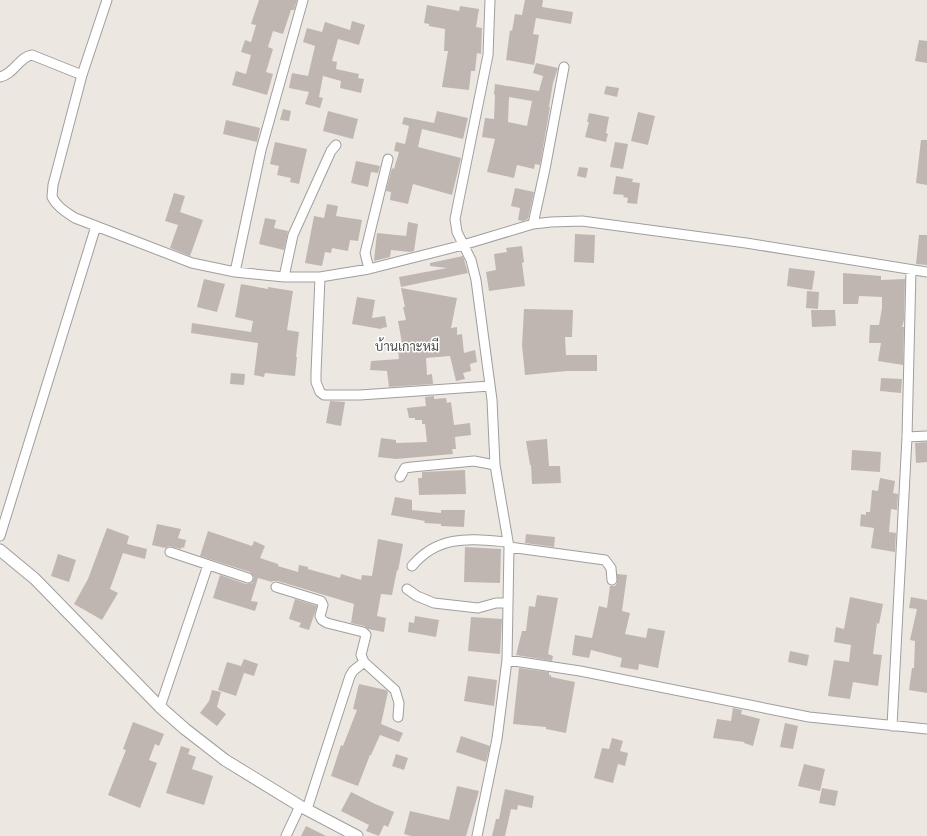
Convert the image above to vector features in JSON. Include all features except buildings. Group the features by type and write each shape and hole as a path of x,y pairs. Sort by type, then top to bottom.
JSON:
{"street":[{"path":"107,0 82,74 53,185 52,197 54,202 65,212 187,262 235,272 284,277 320,277 369,269 463,245 533,224 551,222 593,222 746,243 927,272"},
{"path":"235,272 261,150 303,0"},
{"path":"477,836 497,739 507,660 508,544 495,464 492,400 474,272 471,260 457,232 455,219 488,55 490,0"},
{"path":"0,77 8,74 26,57 32,55 82,74"},
{"path":"533,224 564,67"},
{"path":"284,277 293,235 331,150 336,145"},
{"path":"369,269 365,253 388,159"},
{"path":"0,536 96,226"},
{"path":"892,726 907,437 911,270"},
{"path":"320,277 316,382 320,392 324,395 360,395 490,386"},
{"path":"907,437 927,436"},
{"path":"400,477 402,470 412,466 474,461 495,464"},
{"path":"412,566 428,550 444,544 470,540 508,544 605,560 611,568 612,580"},
{"path":"0,550 35,579 160,707 185,729 226,760 304,807 357,836"},
{"path":"170,552 248,578"},
{"path":"160,707 208,565"},
{"path":"276,587 322,602 323,605 320,616 326,623 365,633 366,638 361,655 364,662 395,690 399,703 398,717"},
{"path":"407,589 417,596 434,603 478,608 496,603 508,603"},
{"path":"507,660 596,674 809,717 927,729"},
{"path":"286,836 304,807 352,671 364,662"}],"district":[{"name":"บ้านเกาะหมี","path":"407,346"}]}
